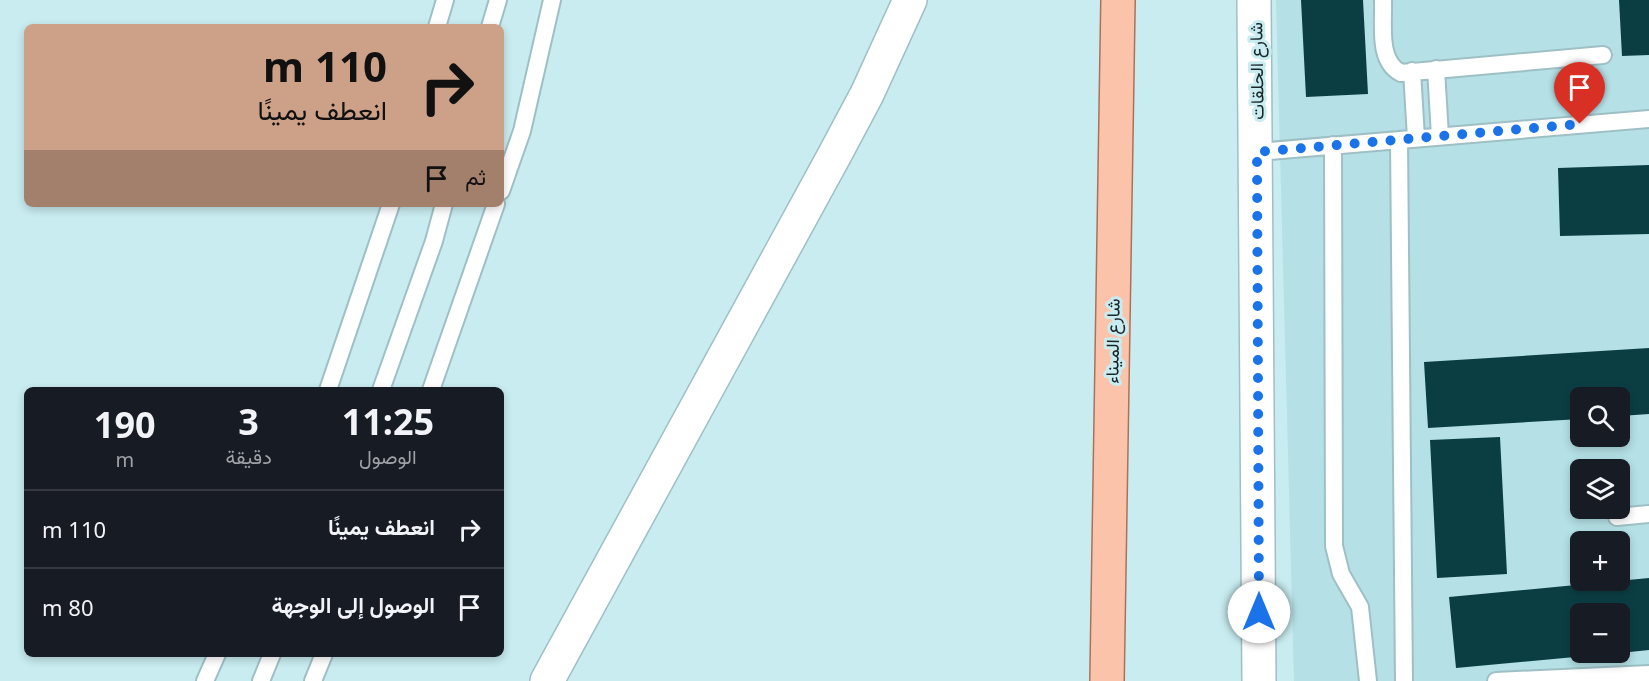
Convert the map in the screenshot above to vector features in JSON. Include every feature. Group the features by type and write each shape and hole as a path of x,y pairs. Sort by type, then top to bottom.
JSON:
{"main road":[{"name":"شارع الميناء","path":"1107,681 1118,0"}],"street":[{"path":"547,681 850,125 910,0"},
{"name":"شارع الحلقات","path":"1254,0 1257,152 1259,681"}],"lane":[{"path":"438,24 444,0"},
{"path":"491,24 498,0"},
{"path":"504,182 522,131 552,0"},
{"path":"1383,0 1385,57 1391,68 1401,73 1603,55"},
{"path":"1436,69 1440,136"},
{"path":"1404,681 1408,139 1412,71"},
{"path":"1257,152 1649,119"},
{"path":"1333,145 1334,546 1341,574 1360,607 1368,681"},
{"path":"329,387 390,207"},
{"path":"382,387 401,338 443,207"},
{"path":"432,387 495,207"},
{"path":"1630,516 1649,514"},
{"path":"205,681 216,657"},
{"path":"261,681 271,657"},
{"path":"313,681 323,657"},
{"path":"1496,681 1649,674"}],"shaded area":[{"path":"1276,0 1649,0 1649,681 1294,681"}],"building":[{"path":"1301,0 1363,0 1368,94 1306,97"},
{"path":"1619,0 1649,0 1649,55 1622,56"},
{"path":"1649,165 1649,234 1560,236 1558,168"},
{"path":"1649,348 1649,414 1630,415 1630,387 1570,387 1570,420 1428,428 1424,362"},
{"path":"1500,437 1507,574 1437,578 1430,440"},
{"path":"1649,578 1649,650 1630,652 1630,603 1570,603 1570,657 1456,668 1449,597 1570,586 1570,591 1630,591 1630,580"}],"route":[{"path":"1259,612 1257,152 1580,124"}]}
